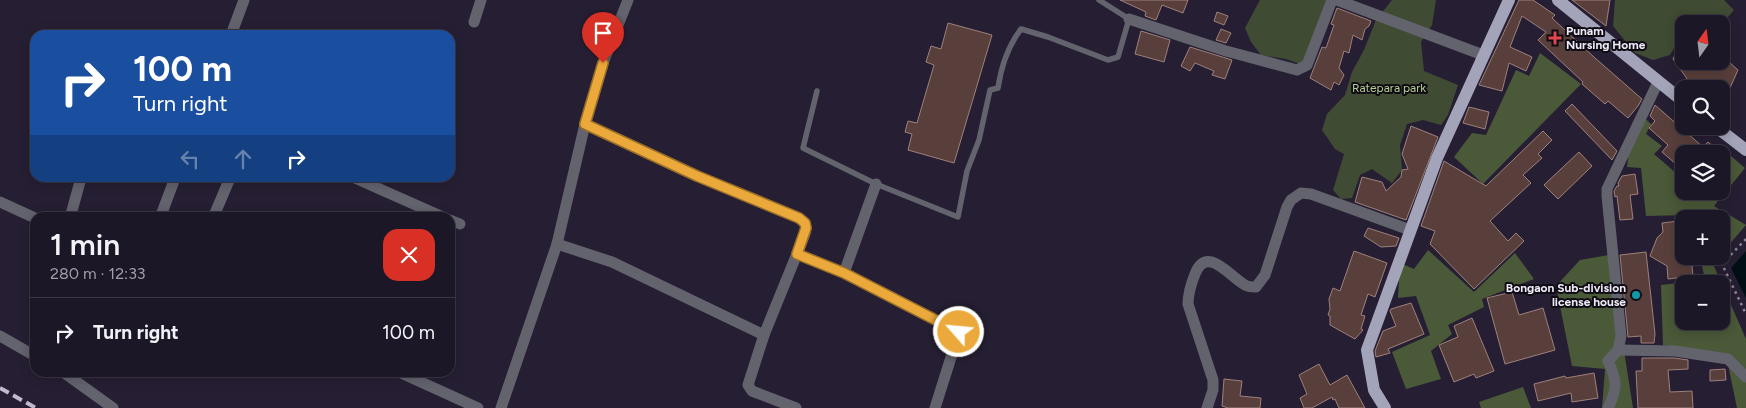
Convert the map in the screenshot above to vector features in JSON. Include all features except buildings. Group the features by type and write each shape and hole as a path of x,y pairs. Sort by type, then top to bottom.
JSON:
{"main road":[{"path":"1385,408 1374,390 1367,350 1437,158 1509,0"},
{"path":"1558,0 1675,95"},
{"path":"1727,135 1746,150"}],"street":[{"path":"233,30 244,0"},
{"path":"474,22 481,0"},
{"path":"501,408 557,244 585,124 603,63 628,0"},
{"path":"1129,19 1226,51 1297,70 1307,65 1332,0"},
{"path":"1337,0 1483,55"},
{"path":"1608,408 1615,394 1616,378 1608,361 1618,350 1621,336 1606,196 1607,189 1658,82"},
{"path":"585,124 697,176 799,218 805,223 806,228 797,254 764,335 748,385 752,391 796,408"},
{"path":"72,212 81,182"},
{"path":"162,212 174,182"},
{"path":"216,212 228,182"},
{"path":"364,182 432,212"},
{"path":"844,273 876,184"},
{"path":"1207,408 1213,380 1188,304 1188,293 1201,264 1215,262 1246,286 1256,287 1265,275 1287,207 1291,200 1301,192 1410,230"},
{"path":"0,202 30,216"},
{"path":"557,244 612,262 764,335"},
{"path":"797,254 844,273 959,332 935,408"},
{"path":"0,336 30,353"},
{"path":"1618,350 1675,350 1728,359 1746,377"},
{"path":"70,377 113,408"},
{"path":"410,377 478,408"}],"lane":[{"path":"817,91 803,148 876,184 958,217 967,171 978,140 990,90 998,88 1000,71 1014,39 1021,29 1048,37 1108,60 1118,57 1129,19 1099,0"}],"path":[{"path":"1746,239 1722,264 1746,314"}],"green space":[{"path":"1260,0 1327,0 1306,66 1286,59 1261,55 1251,42 1245,28"},
{"name":"Ratepara park","path":"1392,0 1436,0 1432,25 1421,42 1424,71 1458,85 1448,115 1441,125 1423,120 1407,124 1400,145 1402,170 1392,183 1372,169 1360,175 1352,198 1341,199 1333,190 1344,154 1335,149 1322,130 1327,114 1345,95 1352,72 1364,50 1376,20"},
{"path":"1615,0 1724,0 1734,10 1730,15 1675,15 1675,46 1670,55 1653,60 1635,53 1613,26"},
{"path":"1540,53 1581,84 1483,184 1454,157 1472,133 1486,135 1516,70 1529,76"},
{"path":"1639,113 1651,124 1646,134 1662,146 1654,154 1675,172 1675,200 1719,200 1714,206 1721,210 1675,210 1675,215 1646,216 1641,168 1627,167 1632,124"},
{"path":"1730,155 1745,168 1730,186"},
{"path":"1730,216 1746,225 1730,244"},
{"path":"1428,250 1474,292 1515,253 1534,279 1482,299 1484,307 1448,325 1452,334 1431,351 1441,379 1406,389 1392,352 1430,335 1416,296 1398,298 1400,263 1414,269"},
{"path":"1609,255 1633,408 1602,408 1605,369 1572,366 1556,286 1580,260"},
{"path":"1702,265 1713,265 1718,275 1704,275"},
{"path":"1675,283 1675,330 1730,330 1730,303 1746,339 1746,408 1737,408 1726,355 1663,345 1661,285"},
{"path":"1523,387 1531,408 1481,408 1479,402"}],"shaded area":[{"path":"1746,251 1746,298 1731,268"}],"railway":[{"path":"0,388 36,408"}],"place":[{"name":"Punam Nursing Home","path":"1555,38"},
{"name":"Bongaon Sub-division license house","path":"1636,295"}],"route":[{"path":"603,63 585,124 697,176 799,218 805,223 806,228 797,254 844,273 959,332"}]}
